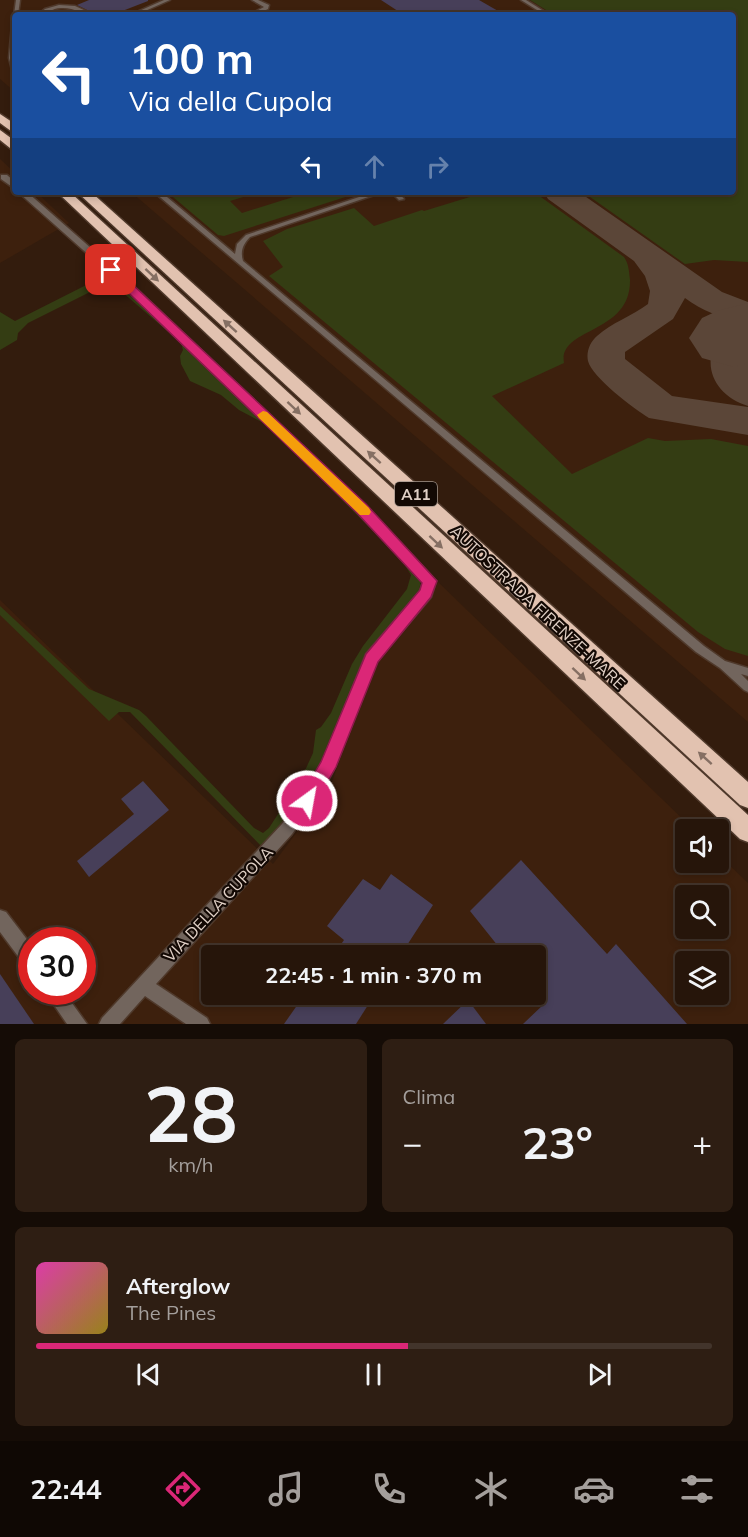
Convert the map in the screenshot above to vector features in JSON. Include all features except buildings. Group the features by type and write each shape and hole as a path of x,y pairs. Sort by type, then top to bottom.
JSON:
{"highway":[{"path":"0,117 12,127"},
{"path":"0,134 12,145"},
{"name":"AUTOSTRADA FIRENZE-MARE","path":"66,195 748,831"},
{"name":"AUTOSTRADA FIRENZE-MARE","path":"86,195 748,797"}],"street":[{"path":"4,177 12,184"},
{"name":"VIA DELLA CUPOLA","path":"25,195 100,260 361,508 430,581 426,592 371,658 328,767 317,787 287,829 108,1024"},
{"path":"0,918 18,942"},
{"path":"142,985 201,1024"},
{"path":"64,1005 78,1024"}],"lane":[{"path":"139,12 168,0"},
{"path":"254,0 267,6 266,9 258,12"},
{"path":"523,0 543,12"},
{"path":"46,12 61,5 72,5 87,12"},
{"path":"162,195 748,687"},
{"path":"240,261 237,254 239,247 253,234 371,195"},
{"path":"396,195 401,199"},
{"path":"722,664 747,671"}],"shaded area":[{"path":"0,0 748,0 748,722 134,195 736,195 736,12 12,12 12,89 0,79"},
{"path":"0,159 12,170 12,195 39,195 69,223 0,263"},
{"path":"437,581 683,819 675,819 675,873 729,873 729,865 748,883 748,1024 0,1024 0,600 273,864 330,788 370,671"}],"green space":[{"path":"530,0 748,0 748,262 714,260 685,264 587,195 736,195 736,12 549,12"},
{"path":"171,195 250,195 230,201 242,213 299,195 352,195 224,236 218,235"},
{"path":"476,195 538,195 624,257 628,265 630,280 627,298 619,311 608,321 572,343 565,351 564,363 492,396 572,474 648,438 665,441 711,439 748,446 748,656 725,649 698,632 269,276 283,267 263,241 287,229 354,208 374,226"},
{"path":"108,274 140,301 341,493 421,580 418,596 365,657 312,782 297,806 263,848 130,712 119,712 109,721 0,615 0,606 89,689 139,710 146,716 254,828 263,833 269,828 302,777 313,753 316,730 331,713 352,664 407,589 411,575 401,559 267,425 239,410 221,395 190,381 181,364 180,356 183,350 181,343 114,285 104,285 28,323 18,333 17,340 0,350 0,312 15,321"}],"taxiway":[{"path":"563,195 710,300 748,313"},
{"path":"648,257 662,276 668,291 667,302 661,312 609,345 606,351 607,363 649,400 663,408 748,421"},
{"path":"744,333 731,348 728,363 734,378 748,393"}],"runway":[{"path":"734,338 748,331"}],"slow traffic":[{"path":"263,415 364,512"}],"route":[{"path":"111,270 361,508 430,581 426,592 371,658 328,767 307,801"}]}
